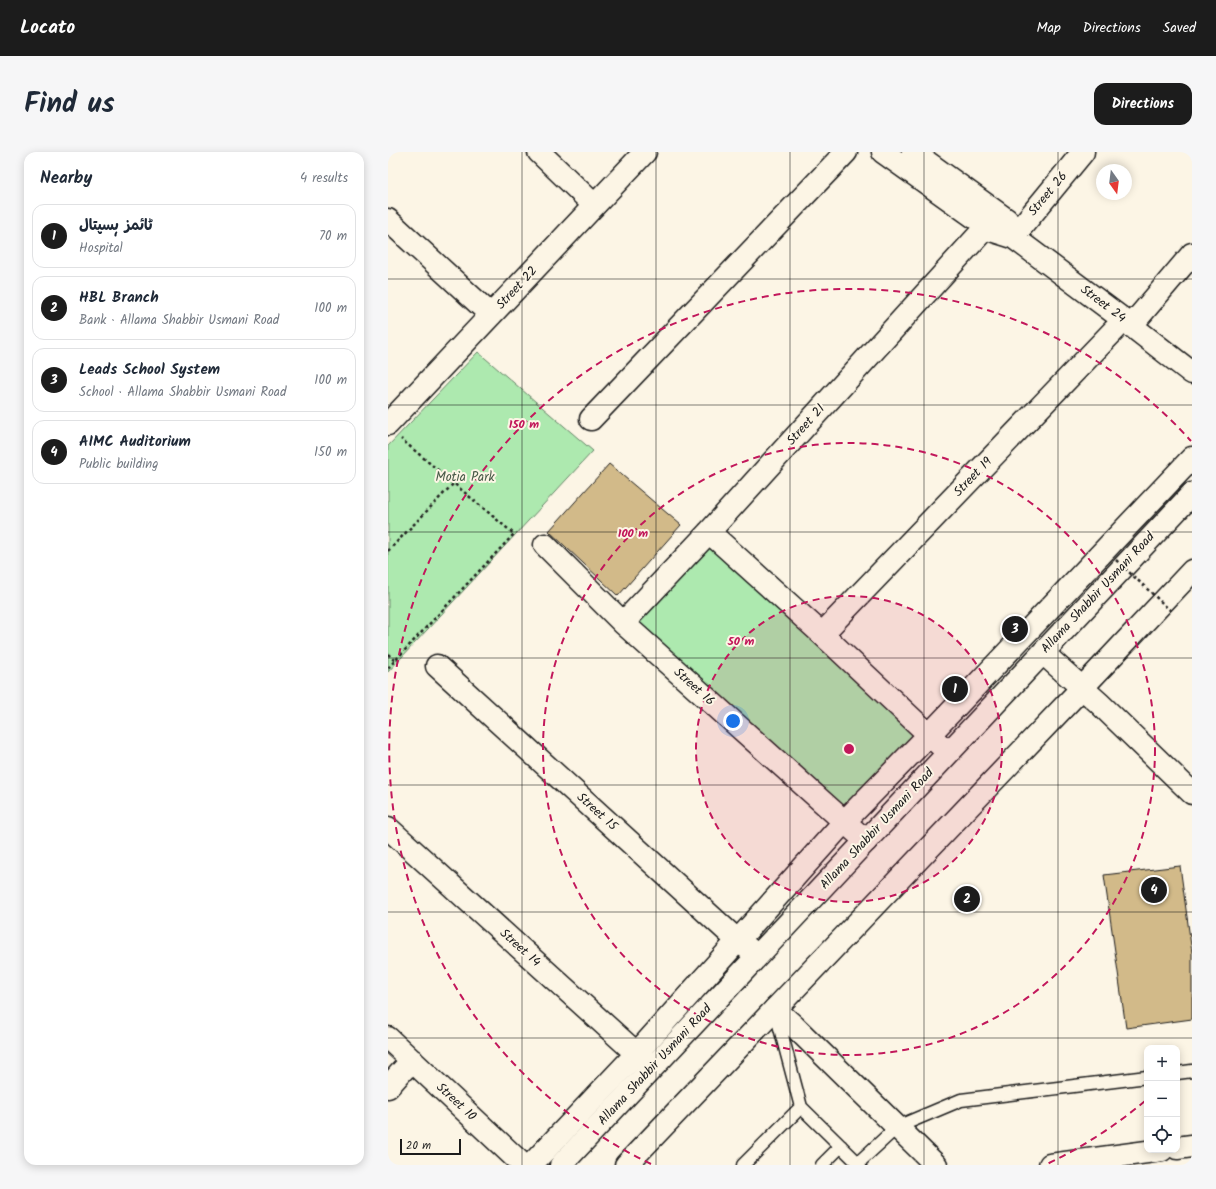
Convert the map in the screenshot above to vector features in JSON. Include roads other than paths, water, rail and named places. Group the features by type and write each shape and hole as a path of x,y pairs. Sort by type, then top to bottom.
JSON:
{"street":[{"path":"539,152 594,206"},
{"name":"Street 22","path":"394,431 491,315 645,152"},
{"path":"592,419 846,152"},
{"name":"Street 24","path":"883,152 994,232 1013,237 1192,373"},
{"path":"913,152 1007,220 1013,237"},
{"name":"Street 26","path":"1013,237 1083,152"},
{"path":"388,220 491,315"},
{"name":"Street 21","path":"624,623 709,532 987,226"},
{"name":"Street 19","path":"822,634 1127,323 1192,254"},
{"path":"531,1165 636,1054 844,822 930,734 1192,458"},
{"name":"Allama Shabbir Usmani Road","path":"561,1165 1192,494"},
{"path":"709,532 822,634 930,734 948,753"},
{"name":"Street 16","path":"544,545 624,623 866,841"},
{"path":"626,1165 1192,571"},
{"path":"1042,653 1082,688 1192,793"},
{"name":"Street 15","path":"437,666 738,941 758,956"},
{"name":"Street 14","path":"388,828 652,1068"},
{"path":"775,1009 936,1165"},
{"name":"Street 10","path":"388,1038 523,1165"},
{"path":"388,1087 412,1060"},
{"path":"1180,1148 1192,1146"},
{"path":"1050,1165 1144,1152"}],"lane":[{"path":"775,1009 800,1107 859,1164 897,1127 961,1100 1144,1077"},
{"path":"1180,1073 1192,1071"},
{"path":"743,1165 800,1107"},
{"path":"822,1165 842,1146"}],"place":[{"name":"Leads School System","path":"1015,629"},
{"name":"ٹائمز ہسپتال","path":"955,689"},
{"name":"AIMC Auditorium","path":"1154,890"},
{"name":"HBL Branch","path":"967,899"}],"park label":[{"name":"Motia Park","path":"465,477"}]}
